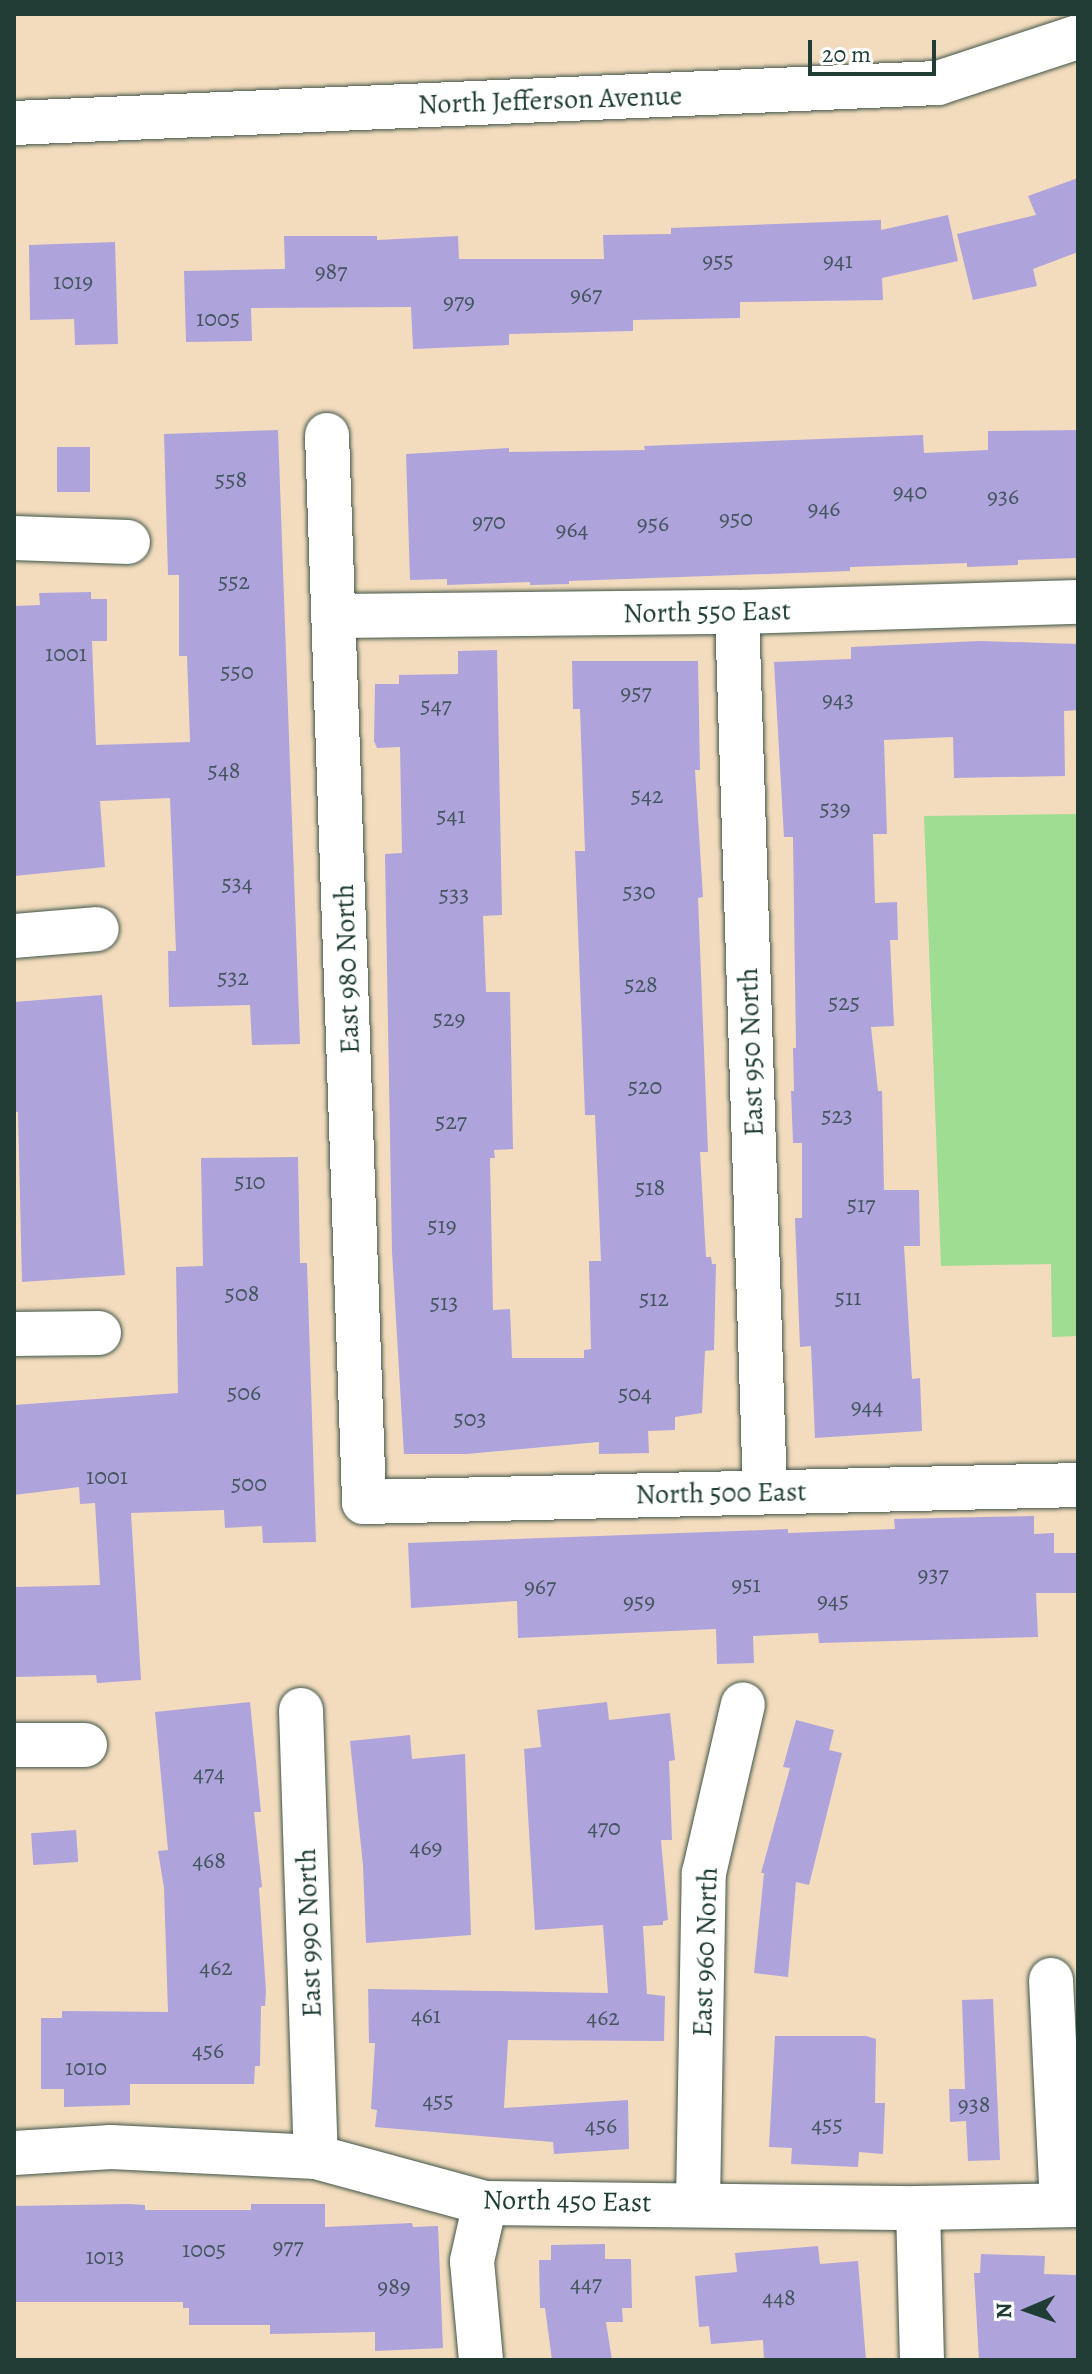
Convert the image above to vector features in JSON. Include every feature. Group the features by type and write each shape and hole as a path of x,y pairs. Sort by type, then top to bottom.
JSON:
{"street":[{"name":"North Jefferson Avenue","path":"14,123 938,83 1078,37"},
{"name":"East 980 North","path":"327,435 336,616 364,1502"},
{"path":"14,538 128,542"},
{"name":"North 550 East","path":"336,616 737,612 1078,602"},
{"name":"East 950 North","path":"737,612 765,1492"},
{"path":"14,936 97,929"},
{"path":"14,1334 99,1333"},
{"name":"North 500 East","path":"364,1502 1078,1485"},
{"name":"East 960 North","path":"698,2203 704,1873 743,1704"},
{"name":"East 990 North","path":"301,1710 316,2157"},
{"path":"14,1745 85,1745"},
{"path":"1051,1980 1070,2205"},
{"name":"North 450 East","path":"14,2153 111,2147 316,2157 485,2203 698,2203 918,2208 1070,2205"},
{"path":"481,2360 472,2261 485,2203"},
{"path":"918,2208 922,2360"}],"green space":[{"path":"1078,814 1078,1336 1052,1337 1051,1264 941,1266 924,816"}],"building":[{"path":"1078,178 1078,252 1033,269 1037,286 973,300 957,234 1036,215 1028,196"},
{"path":"948,215 958,261 882,278 883,300 740,302 740,318 633,320 633,331 509,334 509,345 413,349 411,307 251,308 252,341 186,342 184,271 285,269 284,236 377,236 377,240 458,236 459,259 604,259 603,235 671,234 671,228 881,220 881,230"},
{"path":"115,242 118,344 75,345 74,319 30,320 29,245"},
{"path":"278,430 300,1044 252,1045 250,1005 169,1007 168,951 176,951 170,798 100,801 105,867 14,876 14,606 40,605 39,593 91,592 91,599 107,599 107,641 92,641 96,745 190,742 187,656 179,656 179,575 168,575 164,434"},
{"path":"1078,430 1078,558 1018,560 1018,565 967,567 967,563 850,567 850,571 569,581 569,584 447,585 447,579 410,580 406,454 509,448 509,452 645,450 644,446 923,435 924,453 988,450 988,431"},
{"path":"57,447 90,447 90,492 57,492"},
{"path":"979,641 1078,644 1078,710 1064,711 1065,776 954,778 953,737 884,740 887,834 873,834 875,903 897,902 898,940 890,940 894,1026 871,1027 878,1091 882,1091 884,1190 919,1190 920,1246 904,1246 912,1379 920,1378 922,1431 815,1438 811,1346 800,1347 795,1218 802,1218 802,1143 793,1143 791,1091 794,1091 793,1048 796,1048 793,837 784,837 774,662 851,659 851,647"},
{"path":"497,650 502,915 483,916 486,992 510,992 513,1149 494,1150 495,1158 490,1158 493,1310 510,1309 512,1358 584,1358 584,1350 591,1349 589,1261 601,1261 595,1115 585,1115 575,851 585,851 580,709 573,709 572,661 698,661 700,770 695,770 703,897 698,898 708,1152 700,1152 706,1257 711,1257 712,1264 716,1264 714,1350 705,1351 702,1413 675,1417 675,1430 648,1431 649,1453 599,1454 599,1442 467,1454 404,1454 392,1252 385,854 402,853 400,747 377,748 374,741 375,684 399,684 399,675 458,674 458,651"},
{"path":"102,995 125,1275 22,1282 18,1112 14,1112 14,1002"},
{"path":"298,1157 300,1263 307,1263 316,1542 263,1543 262,1526 225,1528 224,1510 131,1513 141,1680 97,1683 96,1675 14,1677 14,1587 100,1585 95,1503 80,1504 79,1487 14,1495 14,1405 178,1393 176,1267 203,1266 201,1158"},
{"path":"1034,1516 1034,1534 1054,1533 1054,1553 1078,1553 1078,1593 1036,1593 1038,1637 819,1643 818,1633 753,1636 754,1663 717,1664 716,1629 518,1638 517,1601 411,1608 408,1543 788,1529 788,1533 895,1529 894,1519"},
{"path":"250,1702 261,1812 254,1812 262,1887 259,1888 266,1991 265,2006 261,2006 260,2066 255,2066 254,2084 130,2084 130,2105 64,2107 64,2089 41,2089 41,2018 62,2018 62,2011 168,2012 164,1888 158,1851 168,1850 155,1712"},
{"path":"607,1702 609,1720 670,1713 675,1760 669,1761 672,1840 661,1840 668,1920 663,1921 663,1925 643,1926 647,1994 665,1996 664,2041 508,2040 504,2108 628,2100 629,2149 554,2154 553,2142 375,2127 377,2110 371,2109 375,2043 369,2043 368,1989 608,1993 603,1925 535,1930 524,1749 541,1747 537,1710"},
{"path":"796,1720 834,1730 829,1750 842,1753 809,1885 796,1882 788,1977 754,1973 764,1873 761,1873 790,1768 783,1767"},
{"path":"410,1735 412,1759 465,1754 471,1935 366,1943 363,1865 350,1741"},
{"path":"76,1830 78,1862 33,1865 31,1833"},
{"path":"993,1999 1000,2160 968,2161 966,2121 950,2122 949,2089 965,2089 962,2000"},
{"path":"775,2036 866,2036 876,2039 875,2103 885,2103 883,2154 859,2152 858,2167 791,2164 792,2148 769,2147"},
{"path":"251,2204 325,2204 325,2227 412,2223 413,2227 438,2226 443,2348 375,2351 375,2332 270,2334 270,2325 189,2325 189,2308 183,2308 183,2302 14,2302 14,2206 145,2205 145,2210 251,2210"},
{"path":"605,2244 605,2259 631,2259 632,2308 622,2308 623,2322 606,2322 612,2360 552,2360 545,2308 540,2308 539,2260 551,2260 551,2245"},
{"path":"818,2246 820,2264 858,2261 866,2360 764,2360 763,2340 711,2344 709,2326 699,2327 695,2276 737,2272 735,2253"},
{"path":"981,2254 1045,2256 1044,2274 1078,2275 1078,2360 979,2360 974,2273 980,2273"}]}
